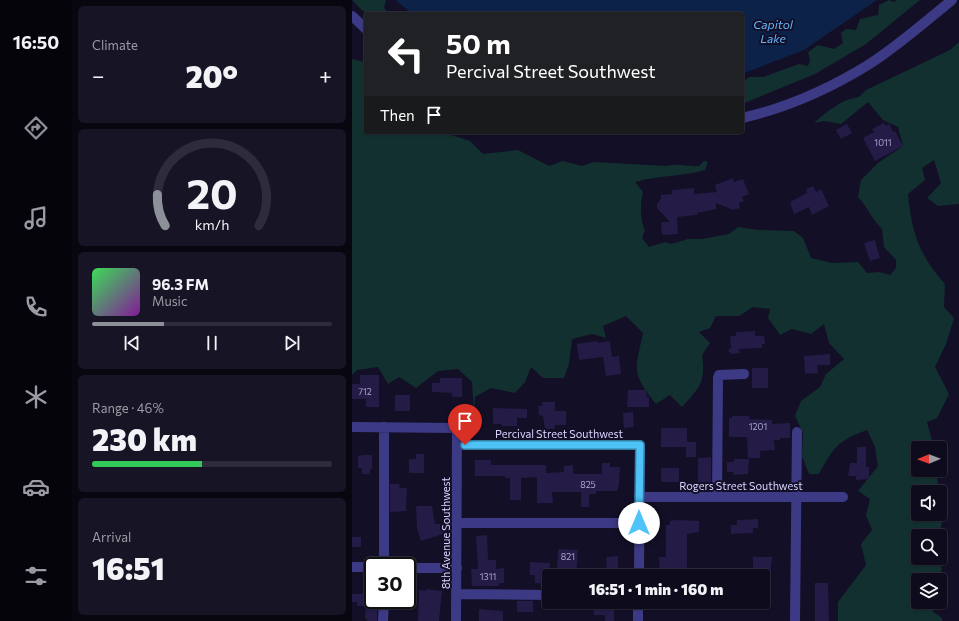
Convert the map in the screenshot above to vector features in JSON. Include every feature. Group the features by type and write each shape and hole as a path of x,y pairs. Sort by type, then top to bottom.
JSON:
{"street":[{"path":"744,117 794,102 837,82 869,64 952,0"},
{"path":"352,16 364,27"},
{"path":"717,497 718,378 719,375 744,374"},
{"path":"352,427 457,428 457,445"},
{"path":"384,427 384,557"},
{"path":"795,621 797,432"},
{"name":"Percival Street Southwest","path":"457,445 640,445 639,497"},
{"name":"8th Avenue Southwest","path":"456,621 457,445"},
{"path":"638,569 639,497"},
{"name":"Rogers Street Southwest","path":"639,497 843,497"},
{"path":"457,523 639,523"},
{"path":"352,567 364,567"},
{"path":"416,568 457,568"},
{"path":"456,594 542,594"},
{"path":"384,609 384,621"},
{"path":"638,609 638,621"}],"green space":[{"path":"352,0 386,0 384,8 388,12 364,12"},
{"path":"889,0 894,2 897,0 920,0 866,44 815,74 744,103 744,81 749,77 763,77 799,64 808,66 810,61 808,52 818,45 834,49 843,43 841,33 846,29 856,30 860,19 878,15 879,5"},
{"path":"959,42 959,204 938,206 927,198 941,183 934,160 922,168 925,180 908,194 914,231 918,242 928,262 945,284 944,307 954,318 946,344 935,367 949,394 937,418 927,422 932,441 911,441 911,477 937,477 938,485 911,485 911,521 942,522 940,529 911,529 911,565 941,565 942,569 940,573 911,573 911,609 933,609 933,612 942,618 942,621 838,621 838,602 866,565 861,544 872,530 866,515 870,499 858,491 878,466 875,447 867,430 849,438 837,446 819,474 809,474 802,456 803,433 795,416 801,401 820,387 826,374 844,359 829,343 824,324 811,334 792,329 780,335 768,318 770,309 753,307 739,316 716,316 710,328 699,332 710,343 702,355 703,372 700,384 682,407 670,395 656,404 642,385 637,371 637,364 643,333 626,316 603,326 606,338 592,334 572,339 569,364 564,378 543,378 531,367 525,382 515,393 491,388 475,397 474,413 472,382 458,369 438,371 416,388 399,377 388,384 378,367 357,370 352,375 352,59 364,62 364,134 448,134 470,141 483,154 518,150 549,166 563,161 582,166 593,162 699,166 704,161 708,162 705,170 635,182 643,192 641,212 645,230 642,238 649,247 665,242 671,244 688,239 702,239 729,234 738,227 758,230 794,231 803,238 811,258 832,263 858,262 867,273 879,272 890,275 896,268 896,260 884,247 882,229 858,197 861,180 878,163 903,146 898,127 883,120 868,102 841,124 824,121 814,123 840,103 859,97 866,90 950,50"}],"water":[{"name":"Capitol Lake","path":"395,0 877,0 804,50 744,73 744,12 410,12"}],"building":[{"path":"884,123 886,126 889,124 893,132 895,131 903,146 875,161 863,138 874,132 872,129"},
{"path":"847,124 852,133 841,139 836,130"},
{"path":"733,178 734,182 743,179 749,194 742,197 744,201 739,203 740,208 733,210 716,203 716,209 697,213 697,215 677,217 678,234 662,235 661,222 670,222 657,208 661,195 672,194 672,190 694,188 694,194 717,192 715,185"},
{"path":"813,186 816,192 821,189 829,206 812,215 809,207 794,214 790,202 807,193 806,189"},
{"path":"875,240 880,258 870,261 864,243"},
{"path":"755,331 755,336 764,336 765,344 762,344 762,348 739,349 740,353 731,354 728,350 731,348 730,336 736,336 736,332"},
{"path":"597,341 598,343 610,341 612,357 619,356 621,374 606,376 603,357 579,360 577,344"},
{"path":"830,354 830,365 817,365 818,373 805,374 804,356"},
{"path":"752,368 768,368 768,388 752,388"},
{"path":"360,375 379,375 379,407 366,407 366,399 352,399 352,384 360,384"},
{"path":"440,378 462,378 462,397 452,397 452,393 432,392 432,383 440,383"},
{"path":"628,390 646,390 647,397 649,397 649,407 627,407"},
{"path":"395,395 410,395 410,411 395,411"},
{"path":"542,402 555,402 555,411 566,411 566,425 555,425 555,429 545,429 543,416 539,415 538,406 542,406"},
{"path":"493,408 527,409 527,418 517,418 517,426 502,426 502,424 493,424"},
{"path":"633,412 634,427 624,428 623,413"},
{"path":"732,416 749,416 749,419 772,420 772,424 790,423 790,438 780,438 780,440 774,440 775,450 760,451 760,458 748,458 747,437 729,437 729,418 732,418"},
{"path":"661,428 687,428 687,442 696,442 696,457 686,457 686,447 661,447"},
{"path":"857,447 866,447 866,467 869,467 869,479 856,480 856,476 848,476 850,463 857,463"},
{"path":"416,454 424,454 424,473 409,473 409,459 416,459"},
{"path":"372,455 372,469 370,469 370,474 362,474 362,468 358,468 358,456"},
{"path":"711,457 711,482 698,482 698,458"},
{"path":"734,459 749,459 748,474 733,475 734,472 727,472 727,462 734,462"},
{"path":"475,460 491,460 491,465 546,465 546,473 564,472 564,466 573,465 573,474 602,474 602,463 610,463 610,467 620,467 619,485 617,491 596,491 596,494 589,494 589,507 581,507 581,492 552,492 553,503 537,503 537,477 521,478 521,500 510,500 510,478 505,478 505,476 475,476"},
{"path":"661,468 679,468 679,482 661,482"},
{"path":"390,484 399,484 400,488 407,488 406,511 390,512"},
{"path":"416,506 432,506 435,524 447,524 446,533 421,541 417,528"},
{"path":"758,519 758,528 753,528 753,533 731,534 731,525 737,525 737,520"},
{"path":"670,521 699,521 699,532 687,534 687,569 660,569 659,557 666,557 666,525 670,525"},
{"path":"487,535 488,560 496,560 496,569 504,568 504,583 499,583 499,586 472,586 471,569 478,569 476,536"},
{"path":"352,537 361,537 361,547 352,547"},
{"path":"558,549 578,550 577,569 557,569"},
{"path":"618,556 618,569 607,569 606,557"},
{"path":"753,557 772,557 770,576 770,569 753,569"},
{"path":"530,562 550,563 550,569 542,569 542,584 535,583 535,575 530,575"},
{"path":"815,583 828,583 829,621 815,621"},
{"path":"426,589 442,591 439,621 418,621 419,590 426,591"},
{"path":"352,594 364,594 364,606 357,606 357,602 352,602"},
{"path":"517,601 533,601 533,612 517,612"},
{"path":"366,609 377,609 377,621 367,621 367,619 365,619"},
{"path":"479,609 503,611 503,621 479,621"},
{"path":"594,609 614,609 614,621 605,621 605,615 594,615"}],"route":[{"path":"465,445 640,445 639,523"}]}
